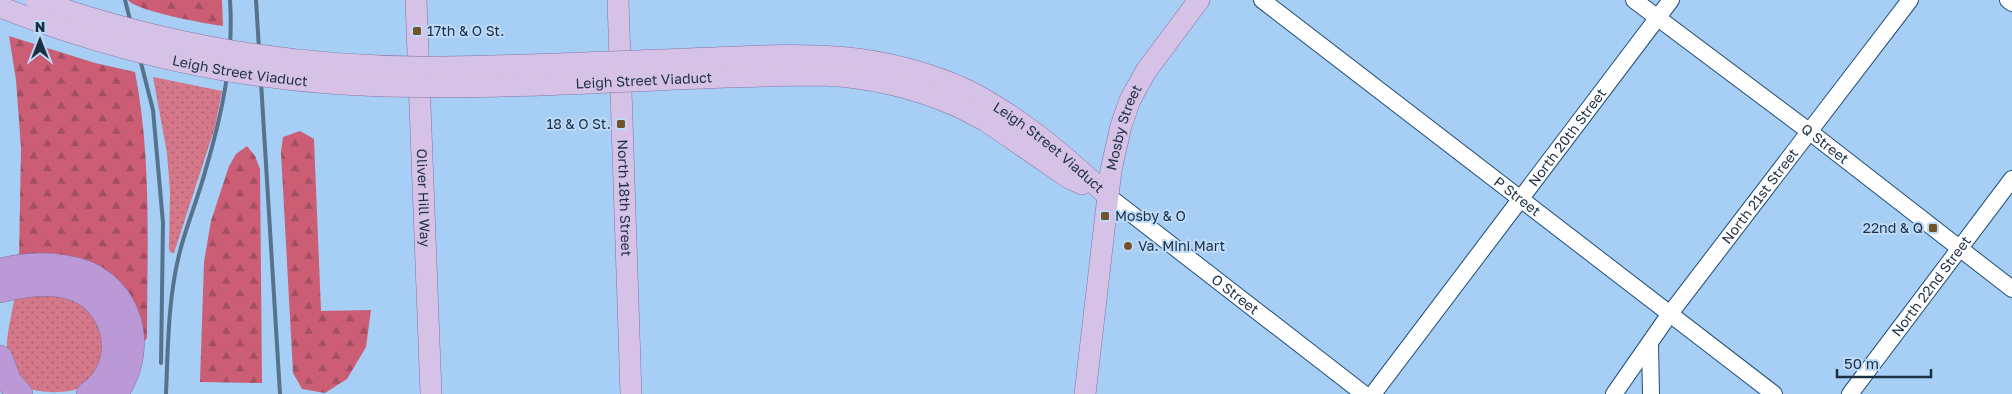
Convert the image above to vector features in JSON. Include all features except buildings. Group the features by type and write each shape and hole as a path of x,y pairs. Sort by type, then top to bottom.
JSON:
{"highway":[{"path":"0,271 18,267 66,268 101,282 114,295 126,312 133,347 131,362 124,382 115,394"},
{"path":"0,290 19,286 63,285 79,290 93,298 105,312 113,327 115,343 113,361 107,376 89,394"},
{"path":"0,358 10,382 20,394"}],"main road":[{"name":"Leigh Street Viaduct","path":"36,0 100,21 186,43 228,51 316,63 359,66 448,67 826,55 893,64 933,76 963,98"},
{"name":"Oliver Hill Way","path":"416,0 431,394"},
{"name":"North 18th Street","path":"618,0 631,394"},
{"name":"Mosby Street","path":"1085,394 1107,195 1121,126 1136,87 1160,51 1199,0"},
{"name":"Leigh Street Viaduct","path":"0,7 68,31 153,55 241,72 310,81 438,87 822,75 867,78 963,98 1003,110 1032,130 1107,195"}],"street":[{"name":"P Street","path":"1262,0 1774,394"},
{"name":"Q Street","path":"1634,0 1810,132 2012,289"},
{"name":"North 20th Street","path":"1373,394 1671,0"},
{"name":"North 21st Street","path":"1614,394 1650,345 1669,315 1910,0"},
{"path":"2008,0 2012,3"},
{"name":"North 22nd Street","path":"1850,394 2012,179"},
{"name":"O Street","path":"1107,195 1364,394"},
{"path":"1650,345 1651,394"}],"shaded area":[{"path":"153,77 222,91 215,127 174,253 170,252 169,248 170,191 167,153"},
{"path":"49,294 69,298 84,304 100,326 103,336 102,356 92,376 80,388 49,392 28,388 16,374 8,356 8,335 15,295"}],"green space":[{"path":"128,0 222,0 223,26 157,13"},
{"path":"9,36 95,63 135,72 144,138 148,238 147,338 139,348 19,259 21,148 16,80"},
{"path":"300,131 314,139 321,311 371,310 366,347 347,379 325,393 302,389 293,373 281,152 283,137"},
{"path":"247,146 255,156 260,169 262,383 200,382 204,262 211,221 229,166 236,154"}],"railway":[{"path":"125,0 153,110 163,223 161,363"},
{"path":"166,394 169,322 173,286 180,251 211,151 221,108 230,44 230,0"},
{"path":"256,0 280,394"}],"place":[{"name":"17th & O St.","path":"417,31"},
{"name":"18 & O St.","path":"621,124"},
{"name":"Mosby & O","path":"1105,216"},
{"name":"22nd & Q","path":"1933,228"},
{"name":"Va. Mini Mart","path":"1128,246"}]}
